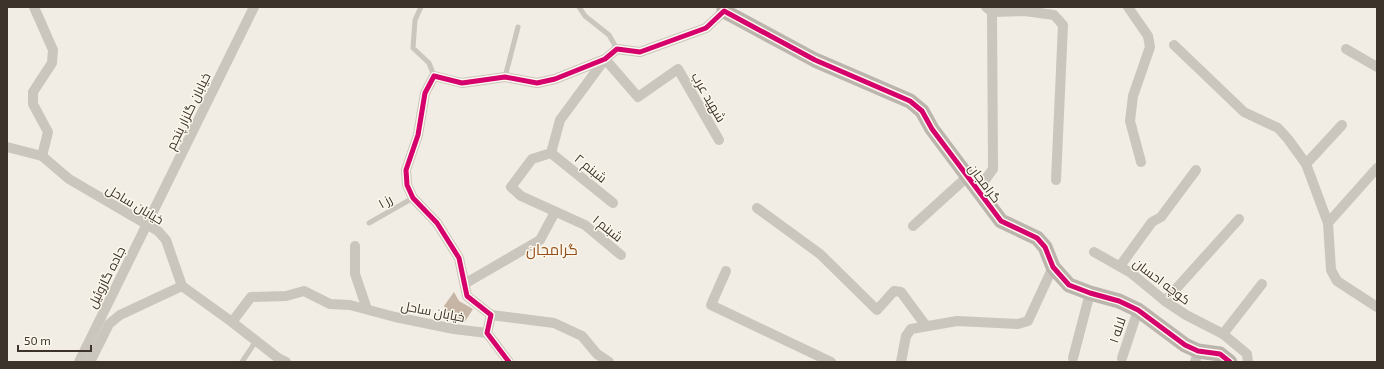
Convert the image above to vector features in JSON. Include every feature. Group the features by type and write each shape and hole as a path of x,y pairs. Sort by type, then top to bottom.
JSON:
{"street":[{"path":"34,7 54,50 52,63 33,92 33,104 48,132 42,156"},
{"name":"خیابان گلزار پنجم","path":"146,226 254,7"},
{"path":"1128,7 1148,36 1150,46 1133,96 1130,121 1141,162"},
{"path":"609,362 597,354 582,336 554,324 491,315 467,296 466,283 459,258 437,223 413,198 407,185 406,170 418,136 424,93 434,76 462,83 505,77 537,83 555,79 605,59 617,50 640,52 706,28 724,9"},
{"name":"گرامجان","path":"724,9 815,60 910,101 922,111 932,129 977,191 1001,221 1036,238 1045,248 1053,267 1069,285 1118,301 1138,310 1185,345 1197,357 1220,354 1230,362"},
{"path":"977,191 993,169 989,9 1025,11 1054,15 1063,25 1056,180"},
{"path":"1174,45 1244,112 1278,128 1306,164 1328,223 1331,270 1337,282 1377,307"},
{"path":"1346,49 1377,67"},
{"path":"551,153 560,120 605,59"},
{"name":"شهید عرب","path":"605,59 638,97 678,69 719,140"},
{"path":"1306,164 1342,125"},
{"name":"خیابان ساحل","path":"7,147 42,156 69,179 146,226 158,231 166,240 182,286"},
{"name":"شبنم ۲","path":"551,153 614,203"},
{"name":"شبنم ۱","path":"551,153 532,159 511,187 521,196 585,225 621,255"},
{"path":"1328,223 1377,168"},
{"path":"1120,266 1152,222 1161,217 1196,170"},
{"path":"913,226 967,177"},
{"path":"757,208 820,254 877,310 894,290 901,292 926,326"},
{"path":"466,283 540,240 555,212"},
{"path":"1165,301 1239,219"},
{"name":"جاده گازوئیل","path":"79,362 146,226"},
{"path":"355,246 355,274 366,309"},
{"name":"کوچه احسان","path":"1094,252 1131,273 1165,301 1186,315 1223,334 1247,354 1248,362"},
{"path":"901,362 906,336 911,329 957,321 1018,324 1028,321 1053,267"},
{"path":"726,271 711,305 831,362"},
{"path":"1223,334 1262,284"},
{"path":"90,362 109,324 120,315 182,286 278,358 286,362"},
{"name":"خیابان ساحل","path":"232,322 251,297 286,296 304,292 330,304 350,305 454,329 487,333"},
{"path":"1073,358 1090,293"},
{"name":"لاله ۱","path":"1122,358 1138,310"},
{"path":"491,315 487,333 509,362"}],"lane":[{"path":"421,7 415,20 413,48 429,63 434,76"},
{"path":"579,7 585,16 609,35 617,50"},
{"path":"505,77 518,27"},
{"name":"رز ۱","path":"368,223 413,198"},
{"path":"242,362 256,341"}],"building":[{"path":"454,292 459,301 473,309 464,323 446,312 444,306"}],"cycle path":[{"path":"509,362 487,333 491,315 467,296 459,258 437,223 413,198 407,185 406,170 418,135 425,93 434,76 462,83 505,77 537,83 555,79 605,59 617,49 640,52 706,28 724,11 815,60 910,101 922,111 932,129 1001,221 1037,238 1045,247 1053,267 1069,285 1090,293 1119,301 1138,310 1185,345 1198,351 1220,354 1230,362"}],"district":[{"name":"گرامجان","path":"552,250"}]}
